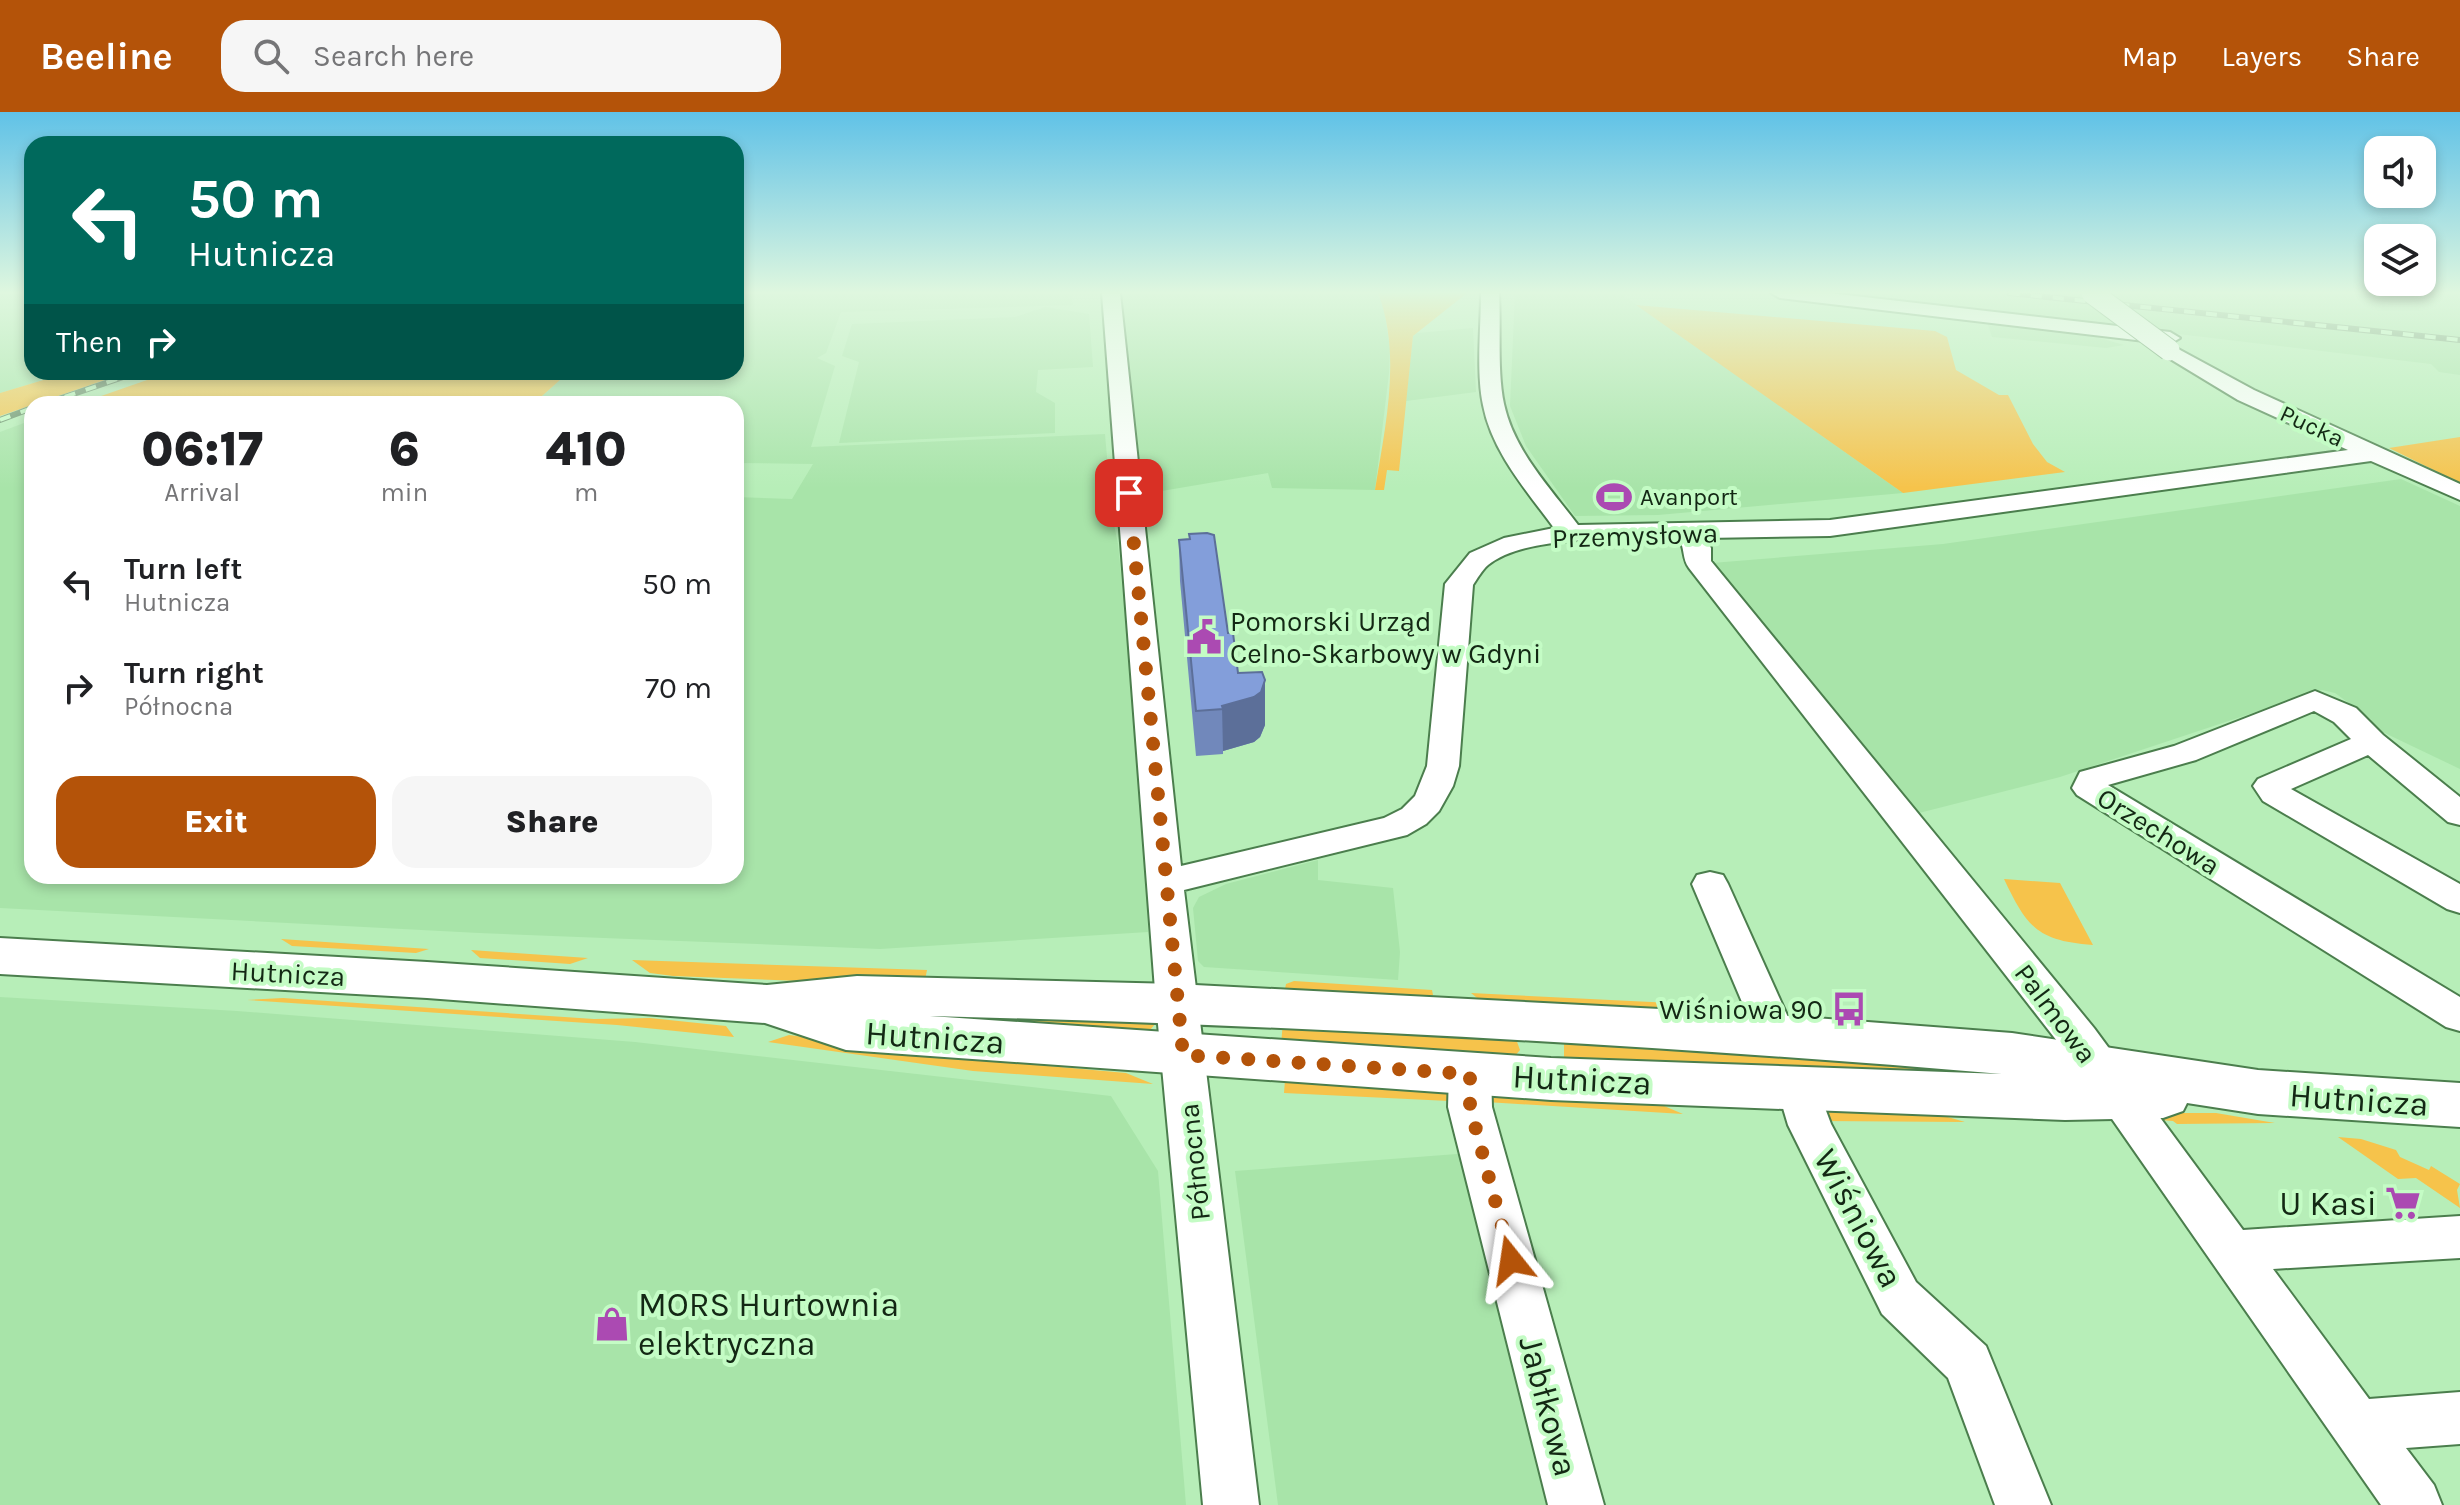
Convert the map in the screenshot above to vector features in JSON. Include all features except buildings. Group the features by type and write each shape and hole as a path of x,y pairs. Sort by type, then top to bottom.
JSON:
{"main road":[{"name":"Hutnicza","path":"0,956 427,980 767,1004 857,995 1176,1003 1776,1035 2012,1054 2109,1081 2258,1092 2457,1114"},
{"name":"Hutnicza","path":"767,1004 846,1030 1551,1079 2049,1098 2109,1081"},
{"path":"1541,1021 1551,1079"}],"street":[{"name":"Północna","path":"1117,358 1176,1003 1231,1505"},
{"path":"1492,358 1493,403 1497,421 1513,453 1571,533"},
{"name":"Pucka","path":"2191,358 2246,395 2460,493"},
{"name":"Przemysłowa","path":"1165,882 1372,833 1405,823 1422,812 1437,788 1443,766 1456,593 1461,579 1479,559 1496,550 1522,541 1571,533 1830,528 2373,454"},
{"name":"Palmowa","path":"1688,532 1698,548 1698,562 2069,1027 2414,1505"},
{"name":"Orzechowa","path":"2372,742 2345,715 2315,700 2185,753 2092,779 2089,788 2460,1016"},
{"path":"2460,814 2372,742 2270,786 2275,794 2460,900"},
{"path":"1710,884 1776,1035"},
{"name":"Jabłkowa","path":"1470,1074 1470,1107 1576,1505"},
{"name":"Wiśniowa","path":"1798,1088 1810,1125 1899,1298 1968,1363 2023,1505"},
{"path":"2233,1251 2460,1237"},
{"path":"2358,1426 2460,1418"}],"shaded area":[{"path":"0,358 24,358 24,380 43,380 0,393"},
{"path":"744,358 817,358 835,366 811,447 1105,434 1124,604 1146,866 1148,932 880,949 479,933 0,908 0,432 24,423 24,884 744,884 744,497 792,499 813,464 744,463 744,396 542,396 560,380 744,380"},
{"path":"848,358 1092,358 1093,367 1038,370 1036,392 1055,403 1055,433 839,443 859,362"},
{"path":"1127,358 1390,358 1375,490 1272,488 1268,473 1144,494"},
{"path":"1390,358 1411,358 1399,471 1387,470 1384,490 1375,490 1387,416"},
{"path":"1411,358 1474,358 1476,392 1406,401"},
{"path":"1512,358 1712,358 1903,493 1658,515 1575,516 1526,446 1510,406"},
{"path":"1711,358 1953,358 1956,370 1999,395 2008,395 2033,444 2047,462 2065,472 1903,493"},
{"path":"2381,358 2460,358 2460,375 2439,372 2431,364"},
{"path":"43,380 105,380 58,396 24,396 24,408 0,416 0,393"},
{"path":"147,380 560,380 542,396 101,396"},
{"path":"2460,437 2460,483 2389,448"},
{"path":"2401,479 2460,506 2460,769 2368,725 2366,722 2372,720 2335,693 2322,690 2060,777 1919,813 1712,563 1943,544"},
{"path":"1318,860 1318,880 1393,888 1400,952 1398,980 1204,967 1198,961 1193,908 1199,897 1226,884"},
{"path":"2004,879 2060,883 2093,945 2059,940 2036,928 2020,909"},
{"path":"281,939 429,949 416,953 292,946"},
{"path":"471,950 588,958 570,964 480,958"},
{"path":"632,960 927,970 925,980 877,984 673,976 650,973"},
{"path":"1294,981 1432,990 1433,995 1412,997 1285,989 1286,984"},
{"path":"1471,993 1753,1007 1756,1016 1481,1001"},
{"path":"0,997 237,1011 635,1042 1111,1096 1158,1171 1186,1505 0,1505"},
{"path":"283,998 594,1019 650,1018 726,1026 734,1037 617,1025 247,1000"},
{"path":"786,1005 1151,1018 1155,1024 1146,1035"},
{"path":"1283,1021 1516,1039 1520,1050 1514,1057 1281,1045"},
{"path":"789,1035 959,1058 1126,1073 1153,1084 973,1071 768,1042"},
{"path":"1564,1041 2040,1071 2050,1088 1564,1060"},
{"path":"1285,1080 1449,1091 1449,1101 1284,1093"},
{"path":"1497,1096 1657,1103 1683,1114 1486,1102"},
{"path":"1824,1111 1927,1111 1965,1122 1820,1121"},
{"path":"2159,1113 2216,1113 2275,1123 2177,1124 2160,1120"},
{"path":"2338,1137 2361,1139 2396,1150 2400,1157 2429,1170 2431,1166 2460,1184 2457,1190 2460,1208 2416,1178 2398,1179"},
{"path":"1470,1153 1560,1505 1278,1505 1235,1171"}],"railway":[{"path":"68,396 114,380"},
{"path":"0,420 24,411"}],"place":[{"name":"Avanport","path":"1614,497"},
{"name":"Pomorski Urząd Celno-Skarbowy w Gdyni","path":"1204,637"},
{"name":"Wiśniowa 90","path":"1849,1009"},
{"name":"U Kasi","path":"2403,1203"},
{"name":"MORS Hurtownia elektryczna","path":"612,1324"}],"route":[{"path":"1129,493 1183,1055 1470,1074 1470,1107 1511,1260"}]}
